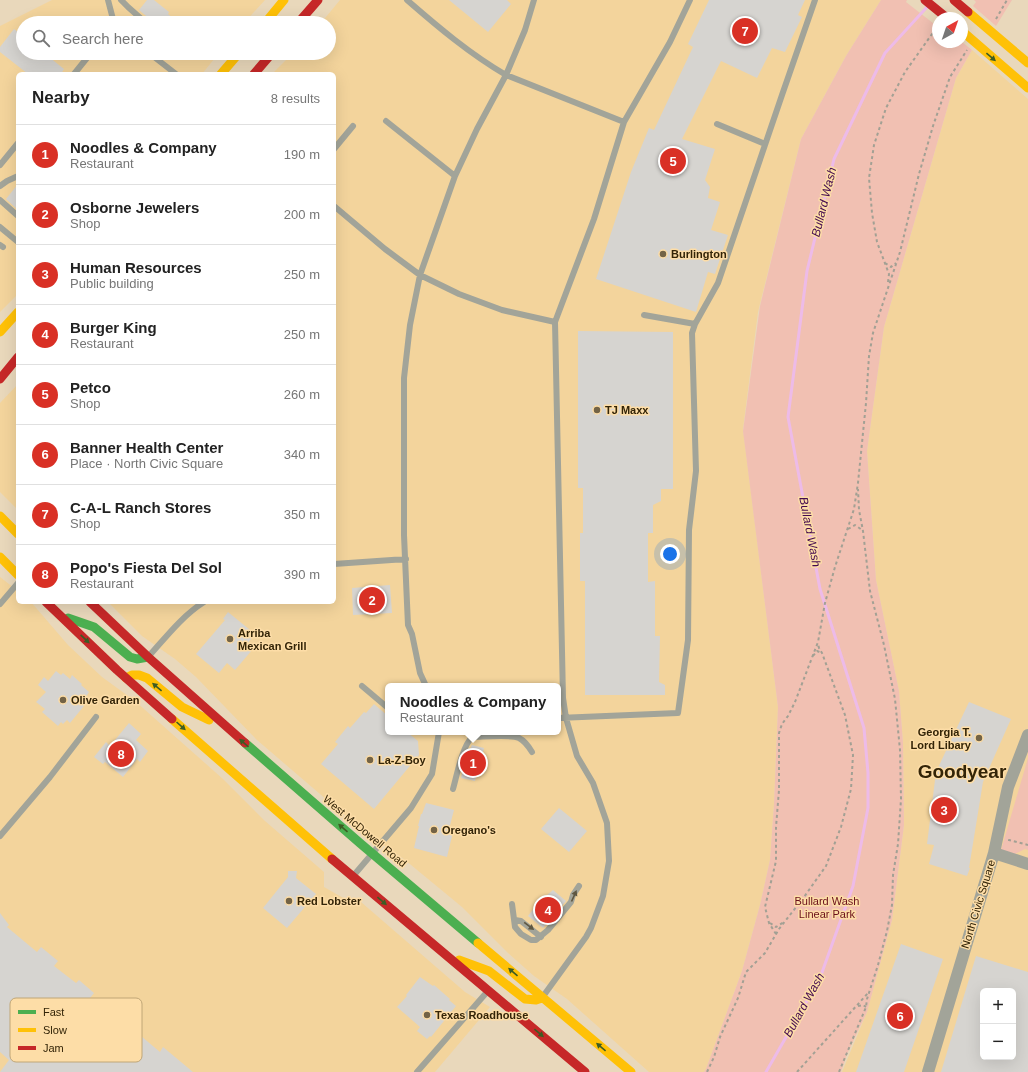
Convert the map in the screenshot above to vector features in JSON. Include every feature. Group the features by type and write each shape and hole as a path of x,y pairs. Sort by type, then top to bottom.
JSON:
{"main road":[{"path":"271,16 284,0"},
{"path":"304,16 318,0"},
{"path":"925,0 940,12"},
{"path":"954,0 1028,63"},
{"path":"968,37 1028,88"},
{"path":"223,72 233,60"},
{"path":"256,72 266,60"},
{"path":"0,332 16,314"},
{"path":"0,379 16,359"},
{"path":"0,516 16,532"},
{"path":"0,557 16,573"},
{"path":"48,604 126,678 206,750 584,1072"},
{"name":"West McDowell Road","path":"92,604 226,728 542,998 631,1072"},
{"path":"61,616 94,627 130,657 137,660 148,657"},
{"path":"126,678 132,675 139,675 147,678 182,707 226,728"},
{"path":"448,957 489,971 525,999 536,1000 542,998"}],"street":[{"name":"North Civic Square","path":"928,1072 994,853 1008,787 1028,736"},
{"path":"994,853 1028,864"}],"lane":[{"path":"108,0 112,16"},
{"path":"121,0 138,16"},
{"path":"407,0 468,50 506,75 624,122"},
{"path":"425,683 419,667 412,634 408,625 404,528 404,378 410,325 420,275 455,176 506,75 525,30 534,0"},
{"path":"542,998 592,928 603,896 609,862 607,823 593,783 577,756 566,718 563,698 555,322 594,219 624,122 670,42 690,0"},
{"path":"561,718 678,713 678,703 688,640 689,530 696,471 692,333 695,324 718,283 815,0"},
{"path":"76,72 85,60"},
{"path":"157,60 173,72"},
{"path":"386,121 455,176"},
{"path":"717,124 765,144"},
{"path":"336,147 353,126"},
{"path":"0,165 16,145"},
{"path":"0,186 16,177"},
{"path":"0,200 16,214"},
{"path":"336,208 385,249 420,275 459,294 502,310 555,322"},
{"path":"0,227 16,240"},
{"path":"644,315 695,324"},
{"path":"336,564 406,560"},
{"path":"0,604 16,585"},
{"path":"148,657 176,625 201,604"},
{"path":"362,686 385,705"},
{"path":"0,836 50,777 96,717"},
{"path":"353,876 411,808 432,774 438,735"},
{"path":"453,789 464,749 472,737 513,736 520,738 532,752"},
{"path":"512,904 515,927 521,934 531,940 536,940 548,930 568,906 579,886"},
{"path":"515,920 521,920 541,937"},
{"path":"417,1072 488,990"}],"path":[{"path":"990,31 1007,0"},
{"path":"888,286 889,274 876,234 872,213 869,178 874,145 886,108 905,72 932,33"},
{"path":"776,934 769,923 765,907 776,861 776,827 779,790 779,733 782,724 795,702 818,642 825,603 846,530 854,509 866,403 869,356 873,333 897,261 919,174 933,126 950,77 967,50 976,44"},
{"path":"884,262 891,267 897,261"},
{"path":"840,1072 866,1007 887,931 892,906 893,875 898,844 901,792 900,750 895,699 884,645 870,591 859,510 858,484"},
{"path":"846,530 855,525 863,531"},
{"path":"707,1072 714,1057 720,1037 738,998 746,972 765,953 785,921 826,866 841,827 851,789 853,754 845,715 818,642"},
{"path":"812,656 817,652 822,653"},
{"path":"769,923 776,926 785,921"},
{"path":"797,1072 870,990"},
{"path":"856,1007 863,1005 866,1007"}],"shaded area":[{"path":"52,0 265,0 250,16 20,16"},
{"path":"340,0 881,0 846,56 801,139 758,312 743,429 778,707 774,804 770,860 760,905 742,971 704,1072 649,1072 567,999 534,976 508,953 462,907 405,860 362,830 257,740 196,677 175,659 142,636 110,604 336,604 336,72 274,72 286,60 336,60 336,16 327,16"},
{"path":"16,18 16,60 213,60 204,72 16,72 16,296 0,312 0,26"},
{"path":"972,50 1028,99 1028,1072 842,1072 867,1012 892,920 904,825 903,743 899,691 876,580 867,451 884,327 956,78"},
{"path":"16,386 16,508 0,492 0,403"},
{"path":"0,577 16,589 16,604 33,604 68,645 102,677 135,701 223,779 265,821 324,872 324,887 352,903 361,902 465,992 490,1007 435,1072 0,1072"}],"green space":[{"name":"Bullard Wash Linear Park","path":"881,0 907,0 906,2 932,22 932,48 968,47 972,50 956,78 884,327 867,451 876,580 899,691 903,743 904,825 892,920 867,1012 847,1054 841,1072 704,1072 742,971 760,905 770,860 778,707 743,431 760,306 801,139 846,56"},
{"path":"974,0 1012,0 996,26 973,6 976,2"},
{"path":"1028,758 1028,850 1025,849 1013,855 1001,850"}],"building":[{"path":"147,0 154,0 169,12 168,14 170,16 146,16 139,10"},
{"path":"449,0 507,0 511,4 488,32"},
{"path":"709,0 805,0 798,15 802,17 785,52 772,48 757,78 721,61 682,139 715,149 705,180 710,187 708,198 720,202 711,230 728,235 715,274 708,272 696,312 596,279 631,172 649,128 654,130 693,47 688,44"},
{"path":"14,29 16,31 16,60 53,60 64,69 62,72 25,72 0,52 0,47"},
{"path":"16,186 16,208 6,199"},
{"path":"578,331 673,332 673,489 661,489 661,501 653,505 653,533 648,533 648,582 655,581 655,636 660,636 659,682 665,685 665,695 585,695 585,581 580,581 580,533 583,533 583,488 578,488"},
{"path":"390,585 392,613 353,615 352,588"},
{"name":"Arriba Mexican Grill","path":"228,612 255,634 247,644 253,649 235,670 227,663 219,673 196,654 225,620 223,619"},
{"name":"Olive Garden","path":"56,671 61,675 63,673 70,679 72,675 89,692 85,698 88,701 70,723 67,720 63,724 61,722 58,726 42,712 45,709 36,702 46,692 38,685 44,677 48,681"},
{"path":"969,702 1011,719 983,782 970,868 967,876 929,864 934,845 927,844 936,772"},
{"name":"La-Z-Boy","path":"374,704 385,713 385,735 411,735 418,741 419,755 374,809 321,764 338,744 335,742 348,726 350,728 364,712 366,713"},
{"path":"129,723 141,734 136,740 148,751 140,762 137,759 123,777 105,762 103,764 94,757 106,742 110,746"},
{"path":"472,745 484,748 475,781 461,778 467,756"},
{"name":"Oregano's","path":"426,803 454,810 449,829 453,832 447,857 414,848 421,814"},
{"path":"559,808 587,831 569,852 541,829"},
{"name":"Red Lobster","path":"288,871 297,871 296,878 316,894 287,928 263,908 288,877"},
{"path":"553,890 566,901 543,928 528,916 544,895 546,896"},
{"path":"0,913 9,925 7,927 37,952 41,947 58,961 54,966 76,983 79,980 94,993 90,998 10,998 10,1062 142,1062 142,1037 160,1052 163,1047 193,1072 0,1072 9,1060 0,1052"},
{"path":"901,944 943,959 904,1072 856,1072"},
{"path":"976,956 1028,972 1028,1072 941,1072"},
{"name":"Texas Roadhouse","path":"420,977 433,986 434,985 456,1006 431,1037 430,1036 427,1039 417,1031 420,1027 397,1007 407,996 406,995"}],"waterway":[{"name":"Bullard Wash","path":"766,1072 820,978 853,886 868,808 868,773 864,728 820,589 788,417 807,271 834,159 885,53 927,7"}],"traffic: fast":[{"path":"68,618 94,627 130,657 137,659 148,657"},
{"path":"245,743 478,943"}],"traffic: slow":[{"path":"271,16 284,0"},
{"path":"968,12 1028,63"},
{"path":"968,36 1028,88"},
{"path":"223,72 233,60"},
{"path":"0,332 16,314"},
{"path":"0,516 16,532"},
{"path":"0,557 16,573"},
{"path":"126,678 132,675 139,675 147,678 182,707 209,720"},
{"path":"172,719 332,859"},
{"path":"478,943 631,1072"},
{"path":"459,960 489,971 525,999 536,1000 542,998"}],"traffic: jam":[{"path":"304,16 318,0"},
{"path":"925,0 940,12"},
{"path":"954,0 968,12"},
{"path":"256,72 266,60"},
{"path":"0,379 16,359"},
{"path":"48,604 117,670 172,719"},
{"path":"92,604 148,657 245,743"},
{"path":"332,859 585,1072"}],"place":[{"name":"C-A-L Ranch Stores","path":"745,31"},
{"name":"Petco","path":"673,161"},
{"name":"Burlington","path":"663,254"},
{"name":"TJ Maxx","path":"597,410"},
{"name":"Osborne Jewelers","path":"372,600"},
{"name":"Arriba Mexican Grill","path":"230,639"},
{"name":"Olive Garden","path":"63,700"},
{"name":"Georgia T. Lord Libary","path":"979,738"},
{"name":"Popo's Fiesta Del Sol","path":"121,754"},
{"name":"La-Z-Boy","path":"370,760"},
{"name":"Noodles & Company","path":"473,763"},
{"name":"Human Resources","path":"944,810"},
{"name":"Oregano's","path":"434,830"},
{"name":"Red Lobster","path":"289,901"},
{"name":"Burger King","path":"548,910"},
{"name":"Texas Roadhouse","path":"427,1015"},
{"name":"Banner Health Center","path":"900,1016"}],"district":[{"name":"Goodyear","path":"962,771"}]}
